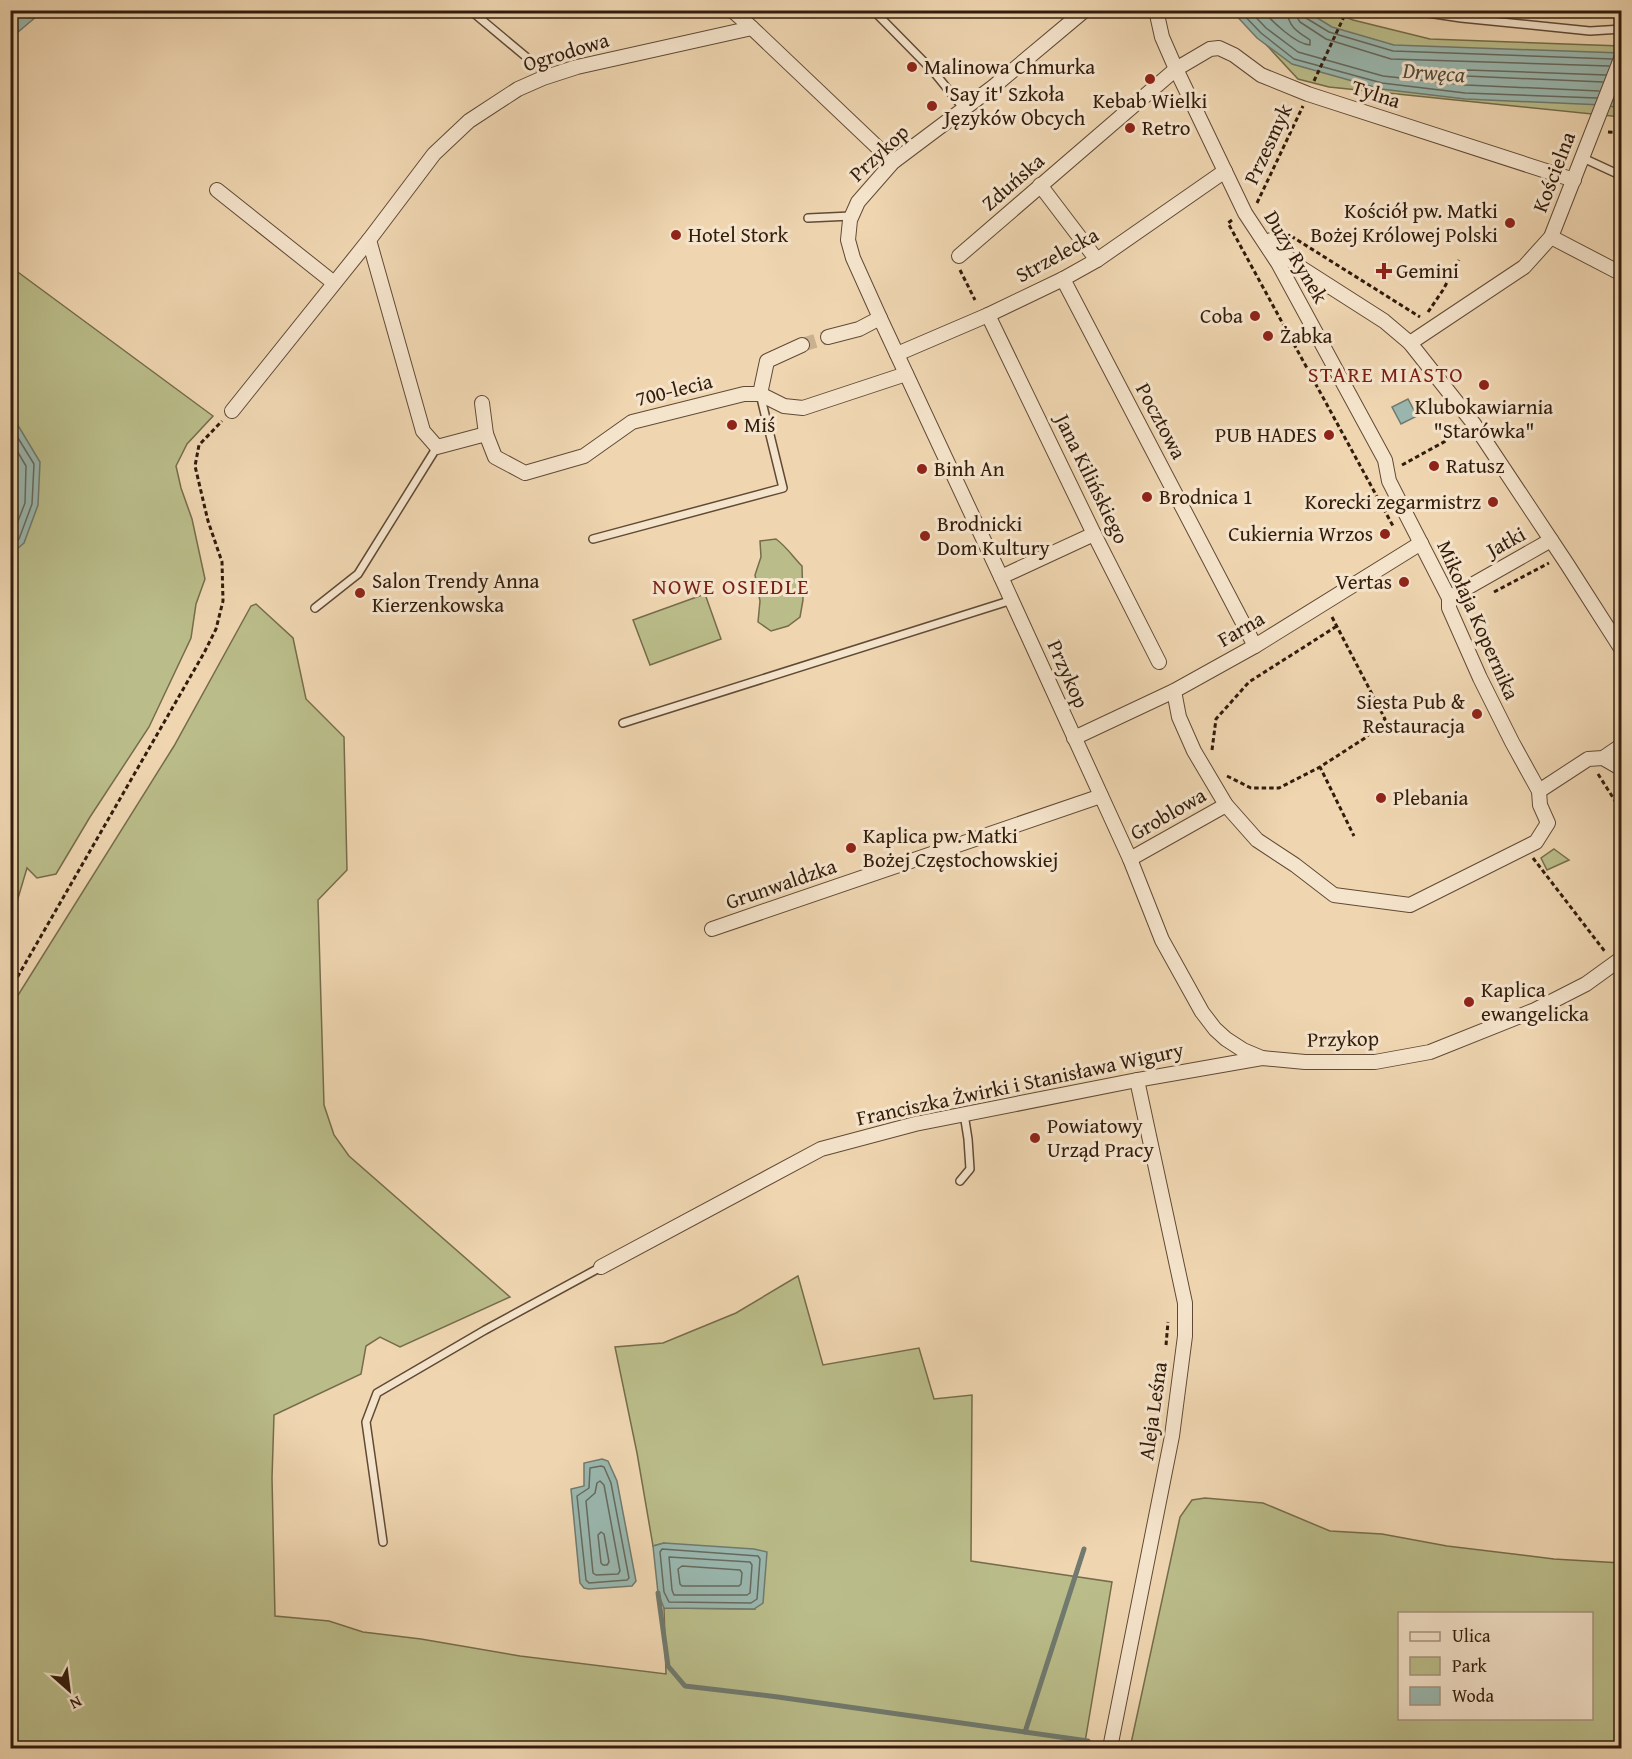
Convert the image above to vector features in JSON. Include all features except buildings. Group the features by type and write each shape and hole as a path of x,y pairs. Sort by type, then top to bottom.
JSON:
{"street":[{"path":"732,10 893,162"},
{"name":"Przykop","path":"1085,10 993,87 893,162 858,202 851,216 848,240 853,258 880,318 1130,859 1162,940 1202,1012 1226,1039 1262,1058 1305,1062 1375,1062 1430,1052 1544,1005 1586,984 1622,958"},
{"path":"1156,10 1162,36 1176,69 1225,171 1250,210"},
{"name":"Ogrodowa","path":"232,411 369,240 434,154 469,121 518,89 549,76 577,67 752,28"},
{"name":"Tylna","path":"1176,69 1210,49 1219,48 1234,55 1261,75 1311,88 1574,180"},
{"name":"Kościelna","path":"1410,343 1524,267 1551,237 1622,56"},
{"name":"Zduńska","path":"959,256 1176,69"},
{"name":"Strzelecka","path":"897,354 988,315 1063,279 1097,260 1225,171"},
{"path":"1040,185 1097,260"},
{"path":"218,190 334,283"},
{"name":"Duży Rynek","path":"1250,210 1286,256 1384,321 1410,343 1470,420 1622,650"},
{"name":"Duży Rynek","path":"1250,210 1386,463"},
{"path":"1551,237 1622,274"},
{"path":"369,240 423,431 437,447 486,434"},
{"name":"Pocztowa","path":"1063,279 1255,646"},
{"name":"Jana Kilińskiego","path":"988,315 1159,662"},
{"path":"828,337 859,329 880,318"},
{"path":"802,345 767,361 760,394 784,406 803,408 906,374"},
{"name":"700-lecia","path":"482,403 486,434 495,457 525,473 584,456 632,422 744,394 760,394"},
{"name":"Mikołaja Kopernika","path":"1386,463 1389,481 1449,598 1449,608 1480,678 1539,791 1540,805 1548,823 1536,842 1525,848"},
{"path":"1001,577 1094,534"},
{"name":"Jatki","path":"1449,598 1551,540"},
{"name":"Farna","path":"1074,738 1174,691 1255,646 1421,543"},
{"path":"1174,691 1179,717 1194,751 1226,805 1257,840 1334,895 1410,905 1525,848"},
{"path":"1539,791 1588,759 1603,758 1622,745"},
{"path":"1603,758 1622,770"},
{"name":"Grunwaldzka","path":"712,929 1101,796"},
{"name":"Groblowa","path":"1130,859 1226,805"},
{"name":"Franciszka Żwirki i Stanisława Wigury","path":"601,1267 821,1149 915,1124 1262,1058"},
{"name":"Aleja Leśna","path":"1110,1749 1172,1437 1185,1336 1185,1303 1137,1080"}],"lane":[{"path":"470,10 549,76"},
{"path":"873,10 933,71 964,109"},
{"path":"1408,10 1461,18 1590,31 1622,29"},
{"path":"1583,158 1622,176"},
{"path":"808,218 851,216"},
{"path":"593,539 783,488 760,394"},
{"path":"315,608 358,574 437,447"},
{"path":"624,723 1012,600"},
{"path":"960,1181 970,1169 964,1114"},
{"path":"383,1542 366,1422 377,1393 485,1330 601,1267"}],"path":[{"name":"Przesmyk","path":"1347,10 1250,210 1228,223 1372,489"},
{"path":"1283,232 1404,309 1424,319 1459,260"},
{"path":"959,256 957,263 975,300"},
{"path":"10,990 216,629 223,601 222,562 208,521 195,466 199,445 232,411"},
{"path":"1397,533 1372,489 1401,474 1397,468 1470,420"},
{"path":"1494,592 1551,562 1557,571 1567,564"},
{"path":"1225,775 1251,788 1279,788 1320,767 1365,738 1385,719 1325,603"},
{"path":"1216,758 1212,749 1216,719 1249,682 1337,626"},
{"path":"1588,759 1617,804 1622,804"},
{"path":"1320,767 1354,836"},
{"path":"1525,848 1604,950"},
{"path":"1166,1348 1168,1312"}],"green space":[{"path":"1235,11 1331,11 1353,20 1430,39 1621,46 1621,117 1329,87 1298,79"},
{"path":"11,267 213,416 187,444 176,466 192,519 205,579 196,604 191,638 149,727 56,874 37,878 27,868 11,914"},
{"path":"776,539 802,566 803,600 800,617 788,626 771,631 758,622 760,601 755,575 761,557 760,541"},
{"path":"705,594 721,639 650,665 633,620"},
{"path":"256,604 293,638 306,699 344,737 347,870 318,900 324,1105 334,1135 349,1156 510,1297 400,1347 380,1337 366,1346 361,1374 274,1415 272,1478 275,1616 329,1621 363,1632 421,1639 520,1656 666,1674 664,1608 754,1609 664,1543 653,1546 615,1347 663,1343 736,1313 798,1276 823,1365 919,1348 934,1399 972,1395 971,1561 1112,1582 1084,1748 11,1748 10,1008 174,746 251,606"},
{"path":"1554,849 1569,860 1547,870 1541,858"},
{"path":"1205,1498 1263,1503 1330,1531 1382,1534 1447,1546 1554,1559 1621,1563 1621,1748 1130,1748 1180,1517 1192,1500"}],"water":[{"path":"11,10 43,10 43,11 11,38"},
{"name":"Drwęca","path":"1232,11 1306,11 1332,27 1394,45 1621,53 1621,108 1603,105 1465,99 1381,89 1292,64 1257,38"},
{"path":"1408,399 1417,416 1401,424 1392,407"},
{"path":"10,417 16,422 40,462 38,505 24,543 11,554"},
{"path":"602,1459 608,1461 617,1481 636,1581 632,1586 589,1589 584,1588 580,1583 571,1489 584,1486 584,1463"},
{"path":"664,1543 754,1549 767,1552 763,1603 754,1609 664,1608 658,1593 653,1546"}],"waterway":[{"path":"1025,1732 1084,1549"},
{"path":"658,1593 668,1666 685,1686 1088,1741"},
{"path":"1129,1748 1135,1748"}],"tunnel":[{"path":"802,345 828,337"}],"place":[{"name":"Malinowa Chmurka","path":"912,67"},
{"name":"Kebab Wielki","path":"1150,79"},
{"name":"'Say it' Szkoła Języków Obcych","path":"932,106"},
{"name":"Retro","path":"1130,128"},
{"name":"Kościół pw. Matki Bożej Królowej Polski","path":"1510,223"},
{"name":"Hotel Stork","path":"676,235"},
{"name":"Gemini","path":"1384,271"},
{"name":"Coba","path":"1255,316"},
{"name":"Żabka","path":"1268,336"},
{"name":"Klubokawiarnia \"Starówka\"","path":"1484,385"},
{"name":"Miś","path":"732,425"},
{"name":"PUB HADES","path":"1329,435"},
{"name":"Ratusz","path":"1434,466"},
{"name":"Binh An","path":"922,469"},
{"name":"Brodnica 1","path":"1147,497"},
{"name":"Korecki zegarmistrz","path":"1493,502"},
{"name":"Cukiernia Wrzos","path":"1385,534"},
{"name":"Brodnicki Dom Kultury","path":"925,536"},
{"name":"Vertas","path":"1404,582"},
{"name":"Salon Trendy Anna Kierzenkowska","path":"360,593"},
{"name":"Siesta Pub & Restauracja","path":"1477,714"},
{"name":"Plebania","path":"1381,798"},
{"name":"Kaplica pw. Matki Bożej Częstochowskiej","path":"851,848"},
{"name":"Kaplica ewangelicka","path":"1469,1002"},
{"name":"Powiatowy Urząd Pracy","path":"1035,1138"}],"district":[{"name":"STARE MIASTO","path":"1386,374"},
{"name":"NOWE OSIEDLE","path":"731,586"}]}
